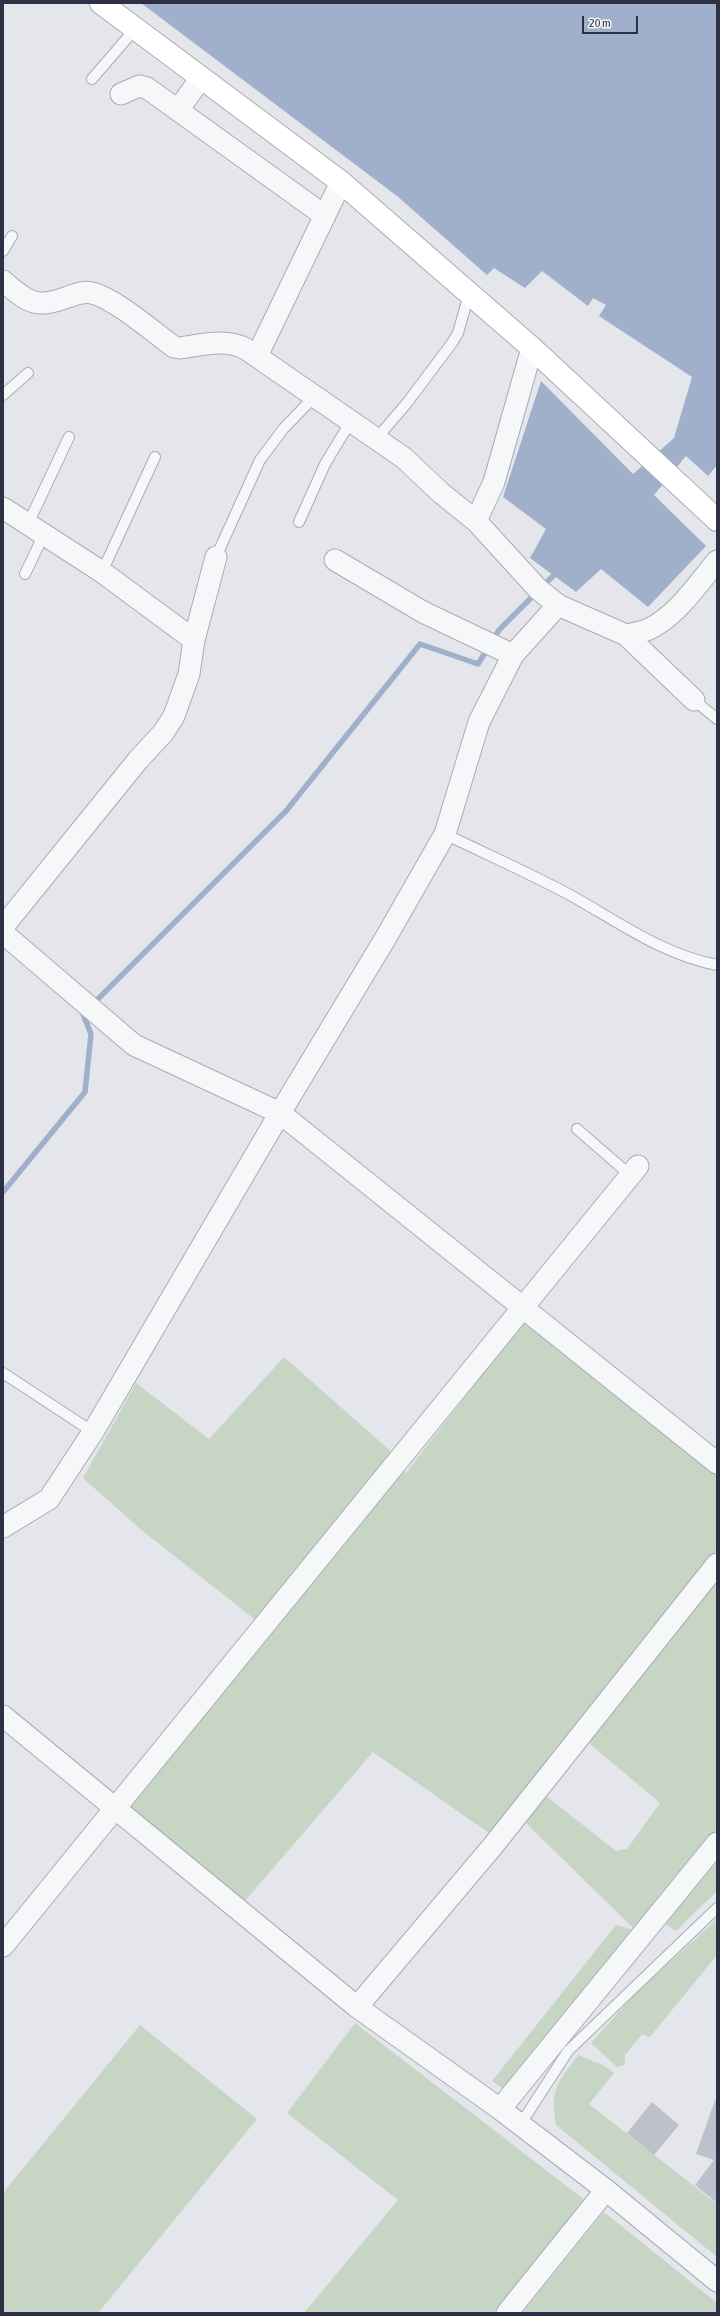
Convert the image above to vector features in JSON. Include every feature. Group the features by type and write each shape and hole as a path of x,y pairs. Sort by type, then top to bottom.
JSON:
{"street":[{"path":"101,3 341,182 532,348 717,520"},
{"path":"178,110 201,78"},
{"path":"121,94 139,86 147,88 325,216"},
{"path":"257,356 341,182"},
{"path":"3,281 29,301 44,304 80,292 97,294 121,308 174,347 180,348 227,342 236,343 377,438 404,458 441,493 476,521 538,589 558,605 626,635 694,700"},
{"path":"476,521 494,482 532,348"},
{"path":"3,508 102,572 194,640"},
{"path":"3,927 138,760 163,733 174,716 189,674 194,640 216,557"},
{"path":"335,560 423,612 513,655"},
{"path":"626,635 647,630 667,617 689,596 717,561"},
{"path":"3,1527 49,1499 93,1432 280,1113 385,939 445,834 479,722 513,655 558,605"},
{"path":"3,933 134,1045 280,1113 717,1463"},
{"path":"3,1946 521,1307 634,1170"},
{"path":"357,2008 492,1847 717,1564"},
{"path":"3,1716 357,2008 500,2109 606,2190 717,2281"},
{"path":"500,2109 717,1843"},
{"path":"507,2313 606,2190"}],"lane":[{"path":"92,79 135,29"},
{"path":"3,251 12,236"},
{"path":"377,438 407,403 452,343 458,333 469,294"},
{"path":"3,395 28,374"},
{"path":"216,557 260,460 284,428 314,397"},
{"path":"299,522 325,464 351,421"},
{"path":"25,574 36,529 69,437"},
{"path":"102,572 155,457"},
{"path":"694,700 717,719"},
{"path":"445,834 570,895 636,934 690,958 717,965"},
{"path":"577,1129 634,1170"},
{"path":"3,1372 93,1432"},
{"path":"520,2125 568,2051 717,1908"}],"green space":[{"path":"523,1322 717,1474 717,1550 489,1833 373,1752 244,1902 128,1808 397,1467 406,1473"},
{"path":"284,1357 394,1454 258,1622 139,1528 83,1478 136,1383 209,1439"},
{"path":"717,1574 717,1829 507,2091 492,2081 616,1925 635,1930 522,1819 546,1796 616,1851 627,1849 660,1803 584,1739"},
{"path":"717,1861 717,1891 676,1931 665,1924"},
{"path":"717,1919 717,1955 650,2037 642,2034 625,2055 625,2065 617,2067 591,2043 633,1996"},
{"path":"355,2023 586,2201 495,2313 304,2313 398,2200 287,2113"},
{"path":"140,2025 257,2119 98,2313 3,2313 3,2193"},
{"path":"578,2055 603,2065 614,2073 589,2104 717,2204 717,2257 556,2125 554,2102 557,2087 560,2080"},
{"path":"604,2212 717,2303 717,2313 522,2313"}],"water":[{"path":"141,3 717,3 717,465 708,476 686,456 654,495 706,546 648,607 601,569 576,592 530,558 546,529 503,497 541,381 633,474 674,438 692,377 599,316 606,305 593,298 588,306 542,271 525,288 494,268 487,275 397,196"}],"building":[{"path":"715,2100 717,2100 717,2203 695,2185 714,2160 696,2154"},
{"path":"652,2102 679,2125 654,2155 627,2133"}],"waterway":[{"path":"493,640 499,630 554,575"},
{"path":"92,1005 286,811 420,644 478,664 488,648"},
{"path":"3,1192 85,1092 91,1034 83,1014 86,1011"}]}
